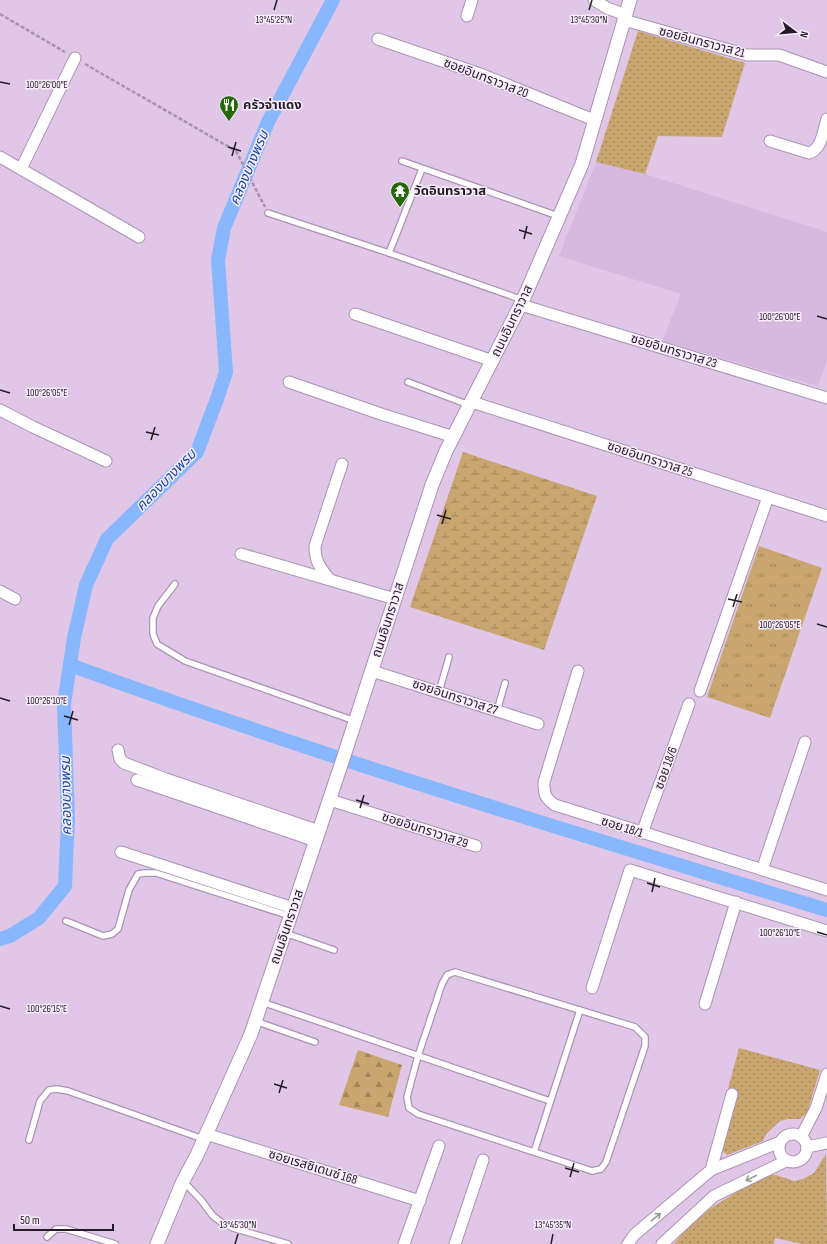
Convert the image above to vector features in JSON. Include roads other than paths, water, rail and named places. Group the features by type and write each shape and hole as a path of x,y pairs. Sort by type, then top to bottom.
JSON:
{"street":[{"path":"467,16 472,0"},
{"name":"ซอยอินทราวาส 21","path":"594,0 625,18 747,55 779,55 827,72"},
{"name":"ถนนอินทราวาส","path":"157,1244 183,1181 251,1034 330,800 432,485 446,451 522,302 582,164 630,0"},
{"name":"ซอยอินทราวาส 20","path":"378,38 483,75 594,120"},
{"path":"21,169 75,58"},
{"path":"770,141 809,153 814,152 818,147 827,119"},
{"path":"0,157 139,237"},
{"name":"ซอยอินทราวาส 23","path":"522,302 827,398"},
{"path":"355,314 493,361"},
{"path":"289,382 378,413 454,437"},
{"name":"ซอยอินทราวาส 25","path":"471,404 827,516"},
{"path":"0,410 106,461"},
{"path":"329,579 318,565 315,556 315,546 342,464"},
{"path":"700,691 768,497"},
{"path":"241,554 395,599"},
{"path":"0,591 15,599"},
{"name":"ซอยอินทราวาส 27","path":"372,671 538,724"},
{"name":"ซอย 18/1","path":"578,671 544,782 544,792 548,800 555,805 827,890"},
{"name":"ซอย 18/6","path":"642,833 689,704"},
{"path":"762,870 805,742"},
{"path":"118,750 120,759 124,763 317,836"},
{"path":"137,780 317,836"},
{"name":"ซอยอินทราวาส 29","path":"330,800 476,846"},
{"path":"121,852 292,912"},
{"path":"592,988 630,870 827,931"},
{"path":"705,1004 736,902"},
{"path":"662,1244 714,1196 786,1161 794,1162 802,1159 807,1151 804,1142 827,1074"},
{"path":"711,1170 732,1094"},
{"path":"628,1244 634,1235 711,1170 780,1142 792,1134 804,1142 827,1143"},
{"name":"ซอยเรสซิเดนซ์ 168","path":"205,1136 420,1200"},
{"path":"780,1142 779,1150 782,1158 786,1161"},
{"path":"404,1244 439,1146"},
{"path":"455,1244 484,1160"}],"lane":[{"path":"402,161 559,216"},
{"path":"389,253 422,169"},
{"path":"267,211 389,253 522,302"},
{"path":"408,382 471,404"},
{"path":"175,584 158,606 153,618 153,634 157,644 185,661 356,721"},
{"path":"439,692 449,657"},
{"path":"496,711 505,682"},
{"path":"66,921 103,936 112,934 118,929 129,890 138,874 145,872 292,912"},
{"path":"285,933 334,950"},
{"path":"456,972 580,1010 635,1027 645,1038 645,1046 606,1162 601,1169 592,1171 418,1114 409,1108 407,1097 418,1056 442,984 447,975 456,972"},
{"path":"262,1002 550,1101"},
{"path":"534,1152 580,1010"},
{"path":"255,1020 315,1042"},
{"path":"29,1140 40,1101 48,1090 57,1089 68,1091 205,1136"},
{"path":"183,1181 202,1200 213,1216 221,1222 233,1228 288,1244"},
{"path":"47,1237 56,1229 66,1229 115,1244"}],"waterway":[{"name":"คลองบางพรม","path":"0,939 10,936 39,918 65,886 68,819 64,704 74,638 86,585 107,539 197,452 226,372 218,260 224,228 268,122 333,0"},
{"path":"70,665 258,731 447,793 827,910"}],"place":[{"name":"ครัวจ่าแดง","path":"229,122"},
{"name":"วัดอินทราวาส","path":"400,208"}]}
